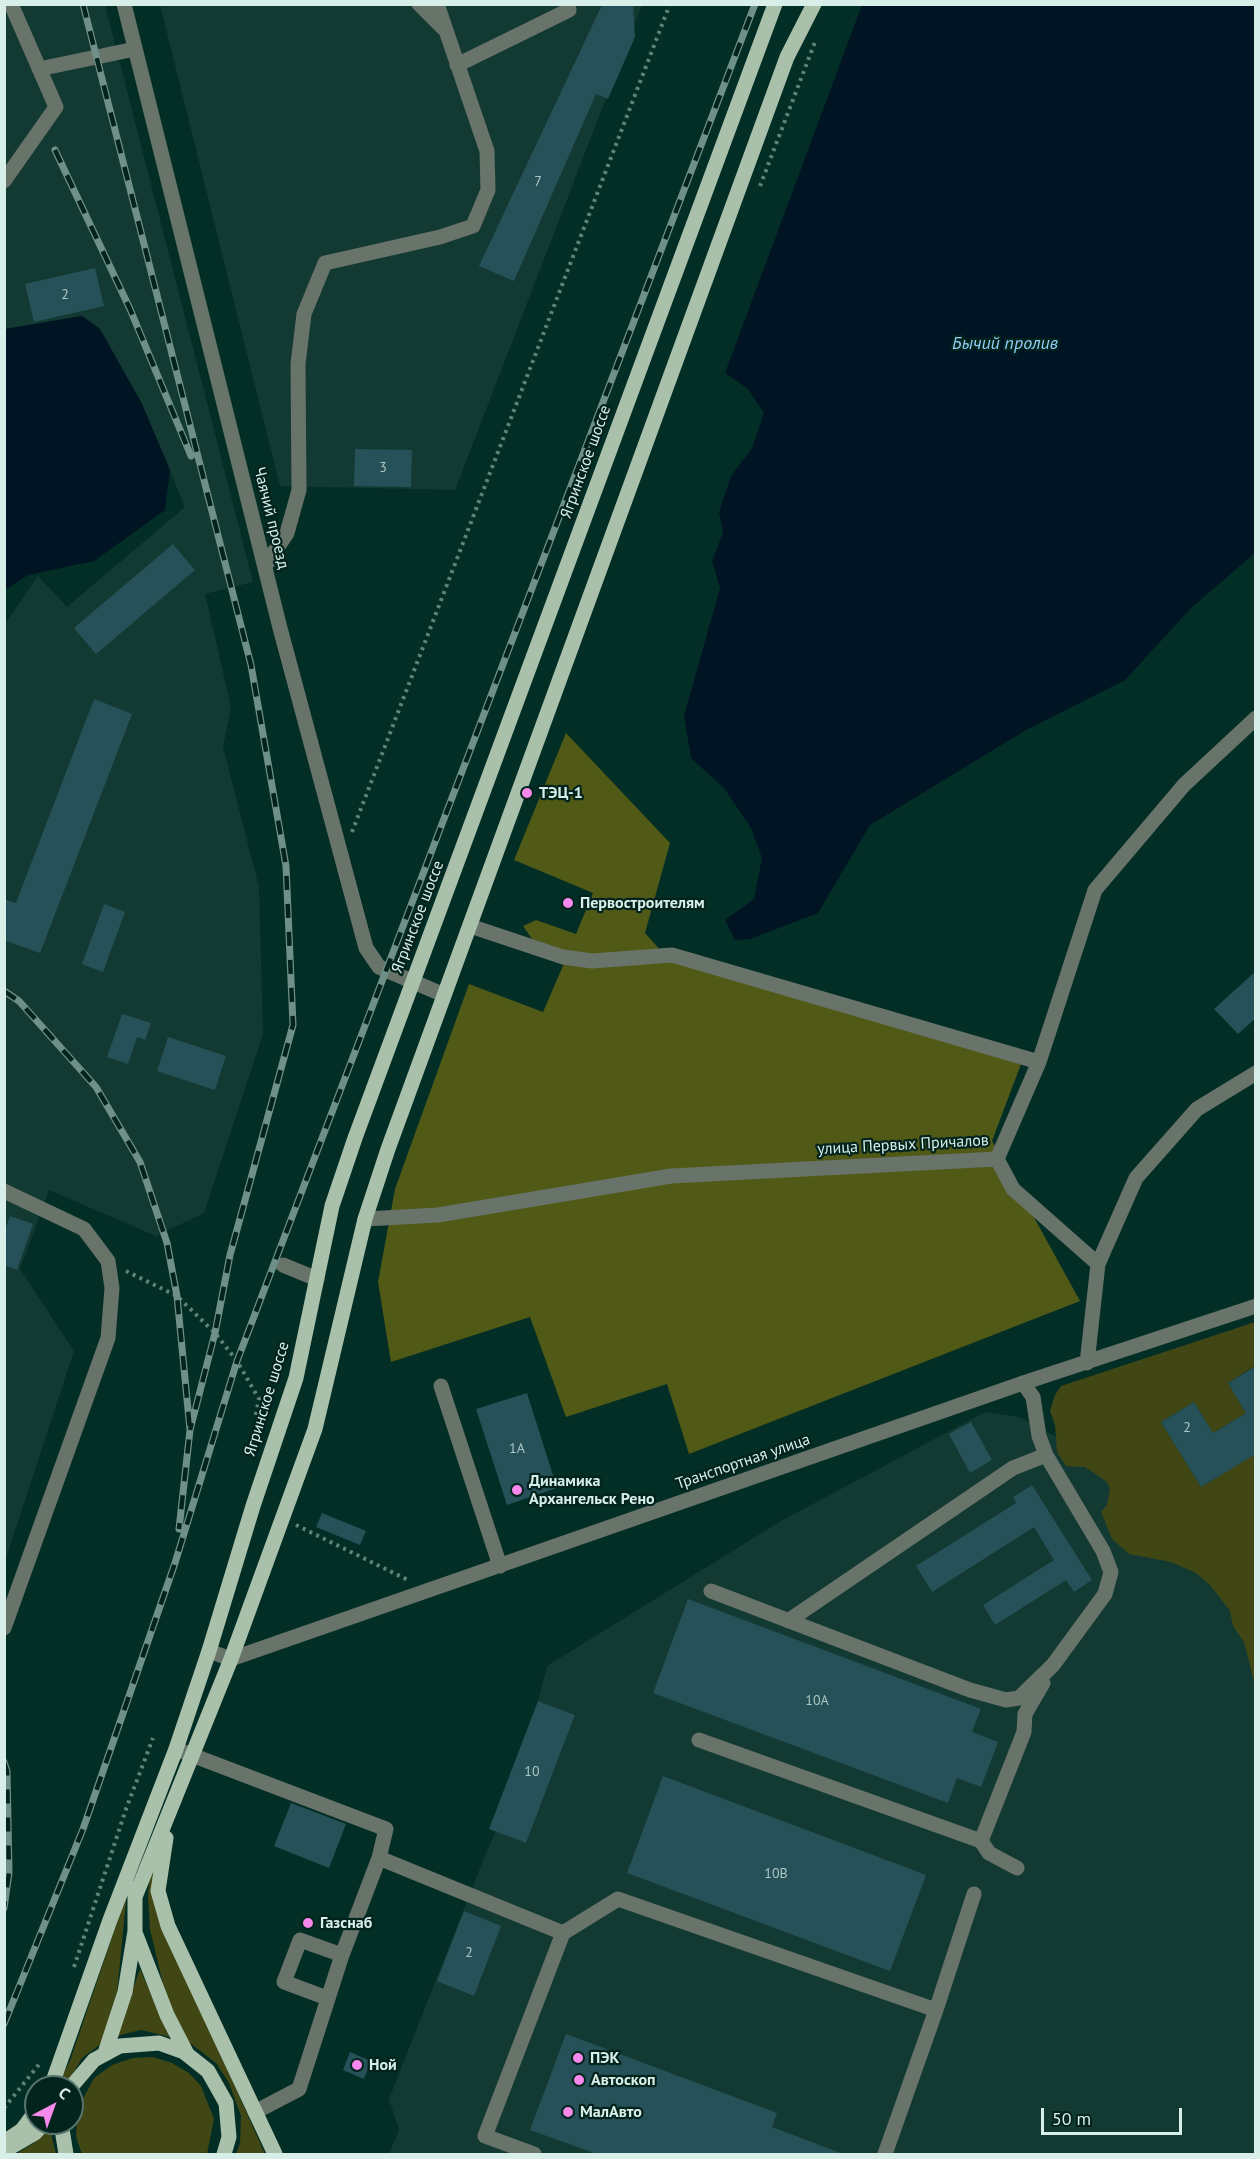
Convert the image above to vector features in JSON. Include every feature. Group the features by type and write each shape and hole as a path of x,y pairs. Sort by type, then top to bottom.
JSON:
{"main road":[{"name":"Ягринское шоссе","path":"55,2075 176,1749 296,1378 332,1206 412,982 775,4"},
{"path":"135,1897 231,1659 315,1429 365,1219 444,995 787,57 814,4"},
{"path":"169,1815 158,1891 168,1926 275,2154"},
{"path":"105,2053 125,1992 135,1932 135,1856"},
{"path":"135,1932 166,2015 187,2054"},
{"path":"80,2075 86,2067 105,2053 120,2046 159,2043 187,2054 208,2071 226,2103 229,2137 224,2154"},
{"path":"4,2142 24,2127"},
{"path":"4,2151 32,2135"},
{"path":"64,2135 66,2154"}],"street":[{"path":"4,181 56,107 11,4"},
{"name":"Чаячий проезд","path":"124,4 265,566 366,948 379,967 444,995"},
{"path":"419,4 445,30"},
{"path":"265,566 287,533 299,490 298,364 304,314 325,263 440,237 473,226 488,190 487,151 436,4"},
{"path":"458,65 569,10 567,4"},
{"path":"39,69 135,49"},
{"name":"улица Первых Причалов","path":"365,1219 438,1215 671,1176 997,1159 1039,1062 1095,890 1184,785 1256,718"},
{"path":"470,926 562,957 592,961 672,955 1039,1062"},
{"path":"1087,1363 1098,1264 1136,1178 1197,1109 1256,1073"},
{"path":"997,1159 1013,1189 1098,1264"},
{"path":"4,1191 84,1229 108,1261 112,1288 108,1338 4,1628"},
{"path":"284,1265 316,1280"},
{"name":"Транспортная улица","path":"231,1659 1023,1383 1256,1306"},
{"path":"981,1841 1024,1732 1025,1714 1053,1665 1105,1594 1110,1572 1103,1551 1046,1455 1039,1436 1033,1397 1023,1383"},
{"path":"441,1386 500,1566"},
{"path":"788,1621 992,1481 1013,1468 1046,1455"},
{"path":"711,1592 970,1690 1005,1700 1019,1698 1053,1665"},
{"path":"209,1651 231,1659"},
{"path":"699,1740 981,1841 989,1853 1017,1868"},
{"path":"176,1749 386,1829 379,1858 327,1998 299,2089 255,2112"},
{"path":"379,1858 563,1933"},
{"path":"885,2154 974,1894"},
{"path":"534,2154 485,2136 563,1933 618,1899 936,2010"},
{"path":"327,1998 284,1982 300,1940 342,1955"}],"path":[{"path":"342,858 670,4"},
{"path":"108,1261 177,1296 215,1333 237,1361 259,1399 255,1419"},
{"path":"292,1522 430,1590"},
{"path":"72,1973 126,1809 153,1738"},
{"path":"4,2108 42,2061"}],"shaded area":[{"path":"5,5 105,5 253,582 205,594 231,707 223,747 259,887 263,1034 204,1213 156,1236 49,1190 20,1269 74,1351 5,1561 5,624 38,576 67,607 185,507 142,404 100,329 82,316 5,329"},
{"path":"160,5 642,5 455,490 280,486"},
{"path":"985,1412 1019,1417 1255,1544 1255,2154 389,2154 399,2130 389,2099 486,1853 496,1831 526,1843 575,1715 538,1701 547,1666 781,1521"}],"green space":[{"path":"566,733 670,843 645,933 669,960 1021,1064 992,1141 1080,1301 689,1454 667,1384 566,1417 530,1317 391,1362 378,1282 395,1189 469,984 543,1012 569,952 532,939 523,926 536,920 576,934 593,893 514,860"},
{"path":"1255,1322 1255,1366 1228,1383 1246,1413 1213,1433 1194,1402 1161,1422 1201,1487 1255,1454 1255,1685 1244,1642 1233,1626 1230,1611 1211,1586 1196,1573 1171,1562 1129,1554 1112,1539 1101,1512 1107,1505 1110,1489 1107,1482 1085,1467 1066,1466 1057,1452 1055,1425 1050,1411 1055,1395 1061,1386"},
{"path":"157,1857 164,1928 265,2154 236,2154 240,2143 241,2116 229,2083 216,2063 186,2040 167,2001 150,1929 148,1896 150,1872"},
{"path":"127,1893 117,1992 101,2044 82,2058 72,2075 62,2075 70,2061"},
{"path":"140,1969 170,2037 141,2030 116,2036"},
{"path":"153,2057 172,2063 189,2073 201,2086 214,2119 207,2154 82,2154 76,2137 76,2135 84,2135 84,2097 94,2078 112,2065 133,2058"},
{"path":"42,2135 52,2135 56,2154 16,2154 34,2143"}],"water":[{"name":"Бычий пролив","path":"862,5 1255,5 1255,553 1192,607 1125,680 1026,730 870,825 818,913 750,939 735,940 725,920 754,899 762,858 751,828 724,788 691,758 684,716 720,588 712,561 723,533 719,512 731,476 752,448 764,413 747,388 725,373"},
{"path":"82,316 100,329 142,404 170,470 165,510 94,561 28,575 5,590 5,329"}],"building":[{"path":"611,4 633,4 635,37 608,99 596,94 514,281 479,266 601,7"},
{"path":"95,268 104,306 34,322 25,284"},
{"path":"355,449 412,450 411,487 354,486"},
{"path":"173,544 195,570 96,654 74,628"},
{"path":"94,699 132,714 40,953 4,940 4,899 16,903"},
{"path":"104,904 125,912 103,972 82,964"},
{"path":"1256,971 1256,1018 1238,1034 1214,1009"},
{"path":"122,1014 151,1023 145,1040 137,1037 128,1064 107,1057"},
{"path":"168,1037 226,1056 215,1090 157,1071"},
{"path":"10,1216 33,1224 17,1270 4,1265 4,1233"},
{"path":"1256,1366 1256,1454 1201,1487 1161,1422 1194,1402 1213,1433 1246,1413 1228,1383"},
{"path":"527,1393 557,1488 507,1505 476,1409"},
{"path":"971,1422 992,1460 970,1473 949,1434"},
{"path":"1032,1485 1092,1580 1074,1592 1066,1580 995,1625 983,1605 1054,1560 1034,1527 932,1592 916,1566 1016,1503 1013,1497"},
{"path":"322,1513 366,1531 360,1545 316,1527"},
{"path":"688,1599 981,1709 972,1732 998,1742 981,1787 957,1778 948,1803 653,1693"},
{"path":"538,1701 575,1715 526,1843 489,1829"},
{"path":"663,1776 926,1875 890,1971 627,1873"},
{"path":"291,1803 346,1824 329,1868 274,1846"},
{"path":"464,1911 501,1926 474,1996 437,1981"},
{"path":"566,2034 777,2113 772,2127 843,2154 597,2154 530,2130"},
{"path":"350,2052 371,2061 364,2079 343,2070"}],"railway":[{"path":"83,4 251,665 286,866 293,1025 230,1255 215,1333 190,1430"},
{"path":"4,2024 83,1829 175,1563 237,1361 755,4"},
{"path":"55,150 130,309 191,456"},
{"path":"4,991 19,1001 96,1087 140,1162 167,1243 177,1296 190,1430 179,1529"},
{"path":"4,1762 7,1771 9,1873 4,1908"}],"place":[{"name":"ТЭЦ-1","path":"527,793"},
{"name":"Первостроителям","path":"568,903"},
{"name":"Динамика Архангельск Рено","path":"517,1490"},
{"name":"Газснаб","path":"308,1923"},
{"name":"ПЭК","path":"578,2058"},
{"name":"Ной","path":"357,2065"},
{"name":"Автоскоп","path":"579,2080"},
{"name":"МалАвто","path":"568,2112"}]}
